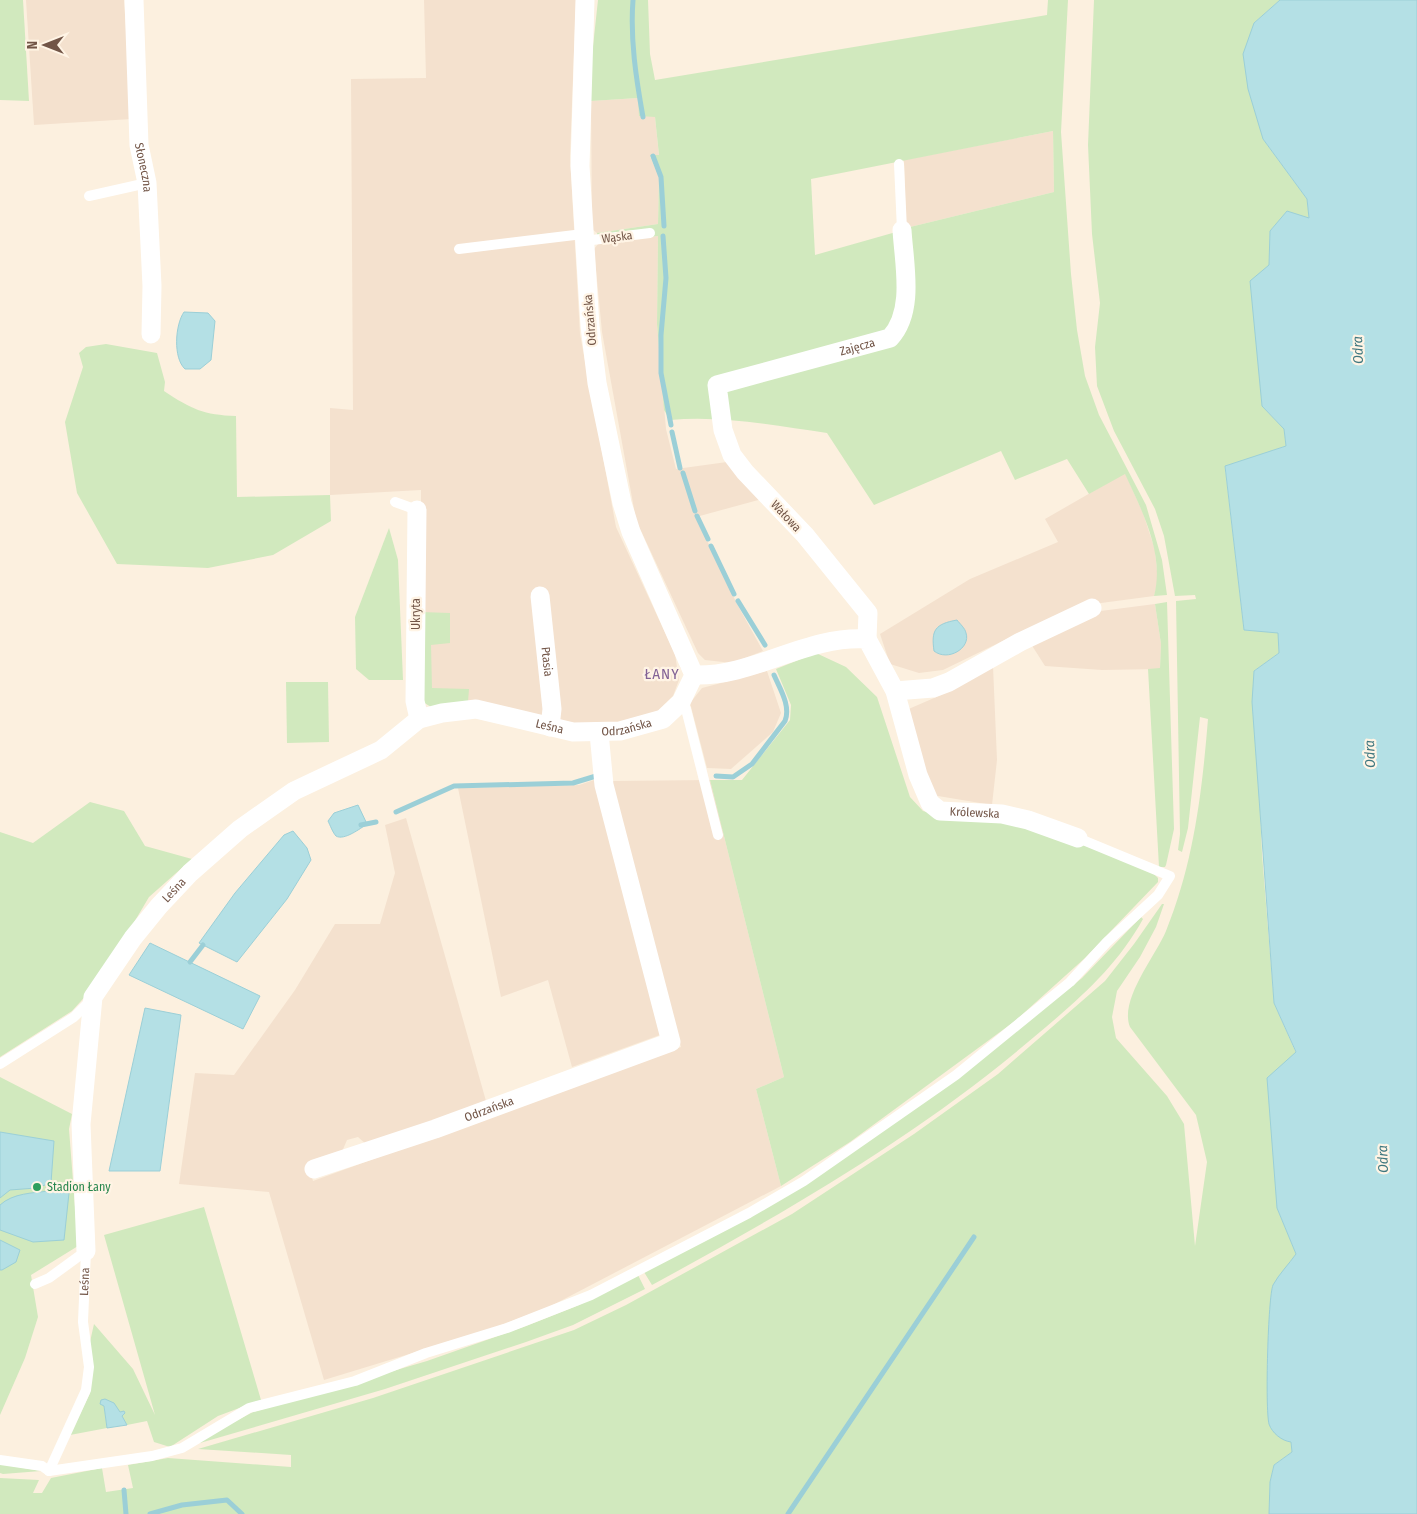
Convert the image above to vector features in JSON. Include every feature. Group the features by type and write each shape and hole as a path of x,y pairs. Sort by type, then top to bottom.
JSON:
{"street":[{"name":"Słoneczna","path":"134,0 140,145 147,183 152,286 151,334"},
{"name":"Odrzańska","path":"314,1169 435,1129 671,1042 604,785 599,733 620,732 663,719 681,702 694,675 631,532 622,503 597,383 583,238 580,166 585,0"},
{"name":"Zajęcza","path":"717,385 890,338 899,329 905,314 902,230"},
{"name":"Wałowa","path":"717,385 723,430 732,455 745,472 805,536 868,612 867,639"},
{"name":"Ukryta","path":"416,510 415,701 419,719"},
{"name":"Ptasia","path":"540,596 552,708 550,728"},
{"path":"895,691 933,688 948,682 1020,642 1092,608"},
{"path":"694,675 710,676 732,671 827,641 867,639"},
{"name":"Królewska","path":"867,639 895,691 918,775 930,803 940,811 1002,814 1028,820 1078,838"},
{"name":"Leśna","path":"86,1251 81,1124 94,997 133,938 159,906 190,873 240,829 294,791 381,750 419,719 442,713 476,709 550,728 573,732 599,733"}],"lane":[{"path":"899,164 902,230"},
{"path":"89,196 147,183"},
{"name":"Wąska","path":"459,249 650,232"},
{"path":"395,502 416,510"},
{"path":"681,702 686,709 718,835"},
{"path":"0,1460 42,1466 49,1471 152,1456 182,1448 249,1408 355,1380 426,1353 507,1328 565,1306 749,1213 804,1181 956,1075 1070,982 1107,942 1158,895 1170,876 1078,838"},
{"path":"0,1064 74,1016 94,997"},
{"path":"35,1284 49,1278 86,1251"},
{"name":"Leśna","path":"49,1471 86,1390 89,1367 85,1348 84,1322 86,1251"}],"shaded area":[{"path":"26,0 124,0 132,119 34,125"},
{"path":"424,0 576,0 570,156 580,334 616,527 675,654 679,680 673,696 647,721 566,727 421,695 421,490 330,495 330,408 353,410 351,79 426,78"},
{"path":"638,98 655,117 659,156 650,156 659,177 658,224 597,233 592,229 591,101"},
{"path":"1053,131 1054,192 906,228 904,160"},
{"path":"658,236 657,324 666,429 676,469 727,462 762,499 696,517 737,604 763,651 732,663 705,660 698,653 636,520 602,332 594,249 599,243"},
{"path":"1125,473 1143,513 1155,550 1158,582 1154,596 1086,605 1021,632 943,670 919,673 890,664 880,634 970,579 1058,542 1045,519"},
{"path":"1155,604 1161,644 1160,669 1102,670 1045,666 1031,644 1093,612"},
{"path":"993,666 997,760 992,805 932,795 904,711 941,695"},
{"path":"767,671 781,713 773,732 731,769 707,768 690,703 702,688"},
{"path":"594,780 660,1035 572,1067 548,980 501,997 458,788 579,785"},
{"path":"710,780 784,1077 756,1089 781,1186 549,1307 488,1330 324,1380 269,1192 179,1184 195,1073 234,1075 295,990 335,924 380,924 395,873 385,825 406,818 486,1101 367,1145 358,1137 347,1140 341,1154 308,1164 313,1181 681,1047 625,839 612,781"}],"green space":[{"path":"0,0 23,0 29,101 0,100"},
{"path":"598,0 648,0 650,54 655,80 1047,15 1048,0 1068,0 1061,132 1077,330 1085,376 1099,415 1146,505 1162,560 1167,595 1154,596 1157,580 1154,549 1145,518 1125,474 1089,494 1067,459 1015,480 1001,451 874,505 827,433 729,420 670,420 664,410 657,324 658,236 599,243 597,233 658,224 659,177 650,155 659,155 655,117 639,116 638,98 591,101 590,74","holes":["1053,131 1054,192 906,228 899,336 887,333 898,305 896,232 815,255 811,179"]},
{"path":"1094,0 1280,0 1254,23 1263,139 1307,199 1309,219 1287,212 1270,231 1260,367 1262,406 1284,429 1286,446 1225,467 1244,630 1278,632 1279,653 1254,671 1262,854 1274,1003 1296,1053 1277,1208 1296,1254 1273,1286 1267,1355 1269,1424 1291,1441 1292,1452 1274,1465 1270,1482 1269,1514 0,1514 0,1478 39,1480 33,1493 42,1493 51,1478 102,1468 106,1492 133,1488 128,1465 168,1458 291,1467 291,1455 198,1449 373,1398 574,1330 626,1305 792,1214 914,1134 998,1074 1105,981 1162,904 1164,904 1156,927 1140,957 1117,991 1112,1017 1116,1038 1167,1096 1184,1124 1195,1246 1207,1162 1196,1115 1130,1027 1128,1016 1129,1004 1166,931 1184,879 1199,800 1208,719 1200,717 1188,828 1182,852 1178,850 1180,834 1176,601 1196,599 1195,595 1175,596 1164,536 1155,509 1114,431 1097,386 1095,347 1100,303 1092,234 1088,145"},
{"path":"106,344 157,353 165,382 164,391 198,410 236,416 237,497 330,495 331,521 273,555 208,568 117,564 77,493 65,422 83,367 79,353 86,347"},
{"path":"389,528 398,560 403,680 369,680 356,669 355,617"},
{"path":"1167,602 1174,829 1166,865 1165,867 1159,867 1148,669 1160,668 1161,644 1155,604"},
{"path":"421,612 450,613 450,643 431,645 432,688 469,689 468,702 431,707 423,702"},
{"path":"816,653 846,667 877,697 910,797 923,811 937,815 1002,818 1073,841 1152,872 1158,878 1158,882 1085,958 1015,1021 850,1142 781,1186 756,1089 784,1077 710,780 742,780 790,720 791,705 776,669"},
{"path":"286,682 328,682 329,742 287,743"},
{"path":"90,802 124,811 145,846 192,859 149,897 100,980 72,1011 0,1057 0,832 33,843"},
{"path":"1141,917 1143,919 1121,953 1094,983 1050,1024 990,1073 897,1140 850,1171 801,1201 652,1285 644,1272 728,1229 941,1091 1082,978"},
{"name":"Stadion Łany","path":"0,1077 72,1114 69,1129 78,1246 31,1275 38,1317 25,1358 0,1415"},
{"path":"204,1207 261,1400 218,1416 170,1447 154,1442 147,1421 127,1425 121,1415 125,1413 124,1411 120,1412 104,1406 107,1428 70,1435 90,1393 87,1355 94,1324 133,1369 155,1415 104,1235"},
{"path":"638,1275 645,1289 573,1325 385,1389 200,1443 203,1438 253,1412 427,1361 526,1326 579,1305"},
{"path":"0,1464 41,1471 3,1474 0,1473"}],"water":[{"name":"Odra","path":"1280,0 1417,0 1417,1514 1269,1514 1270,1482 1274,1465 1292,1452 1291,1442 1278,1436 1269,1424 1267,1376 1271,1294 1275,1281 1296,1254 1277,1208 1267,1078 1296,1052 1274,1003 1252,702 1254,671 1279,653 1278,633 1244,630 1225,466 1286,446 1284,429 1262,406 1250,281 1269,265 1270,231 1287,211 1309,218 1307,199 1263,139 1248,89 1243,54 1254,23"},
{"path":"184,312 208,313 215,321 211,360 200,369 185,369 181,364 177,350 177,333"},
{"path":"957,620 966,633 967,639 965,644 952,654 940,654 934,651 933,638 936,629 939,626"},
{"path":"358,805 367,824 343,837 336,836 328,821 334,813"},
{"path":"293,831 307,848 311,860 287,899 237,962 199,943 235,893 284,835"},
{"path":"150,943 260,996 243,1029 129,975"},
{"path":"145,1008 181,1015 160,1171 109,1171"},
{"path":"0,1132 54,1141 51,1183 36,1188 10,1190 0,1198"},
{"path":"49,1191 69,1193 64,1240 33,1242 0,1230 0,1205 5,1201 30,1193"},
{"path":"0,1240 20,1250 16,1262 2,1270 0,1270"},
{"path":"105,1399 114,1403 120,1412 124,1411 125,1413 122,1416 127,1425 107,1428 104,1406 100,1404 101,1400"}],"waterway":[{"path":"633,0 633,44 643,117"},
{"path":"653,156 661,177 664,226"},
{"path":"663,236 666,278 661,335 661,373 671,425"},
{"path":"672,432 680,468"},
{"path":"683,473 695,511"},
{"path":"697,516 708,539"},
{"path":"711,546 734,594"},
{"path":"738,601 765,645"},
{"path":"716,776 733,777 752,764 785,721 786,704 774,675"},
{"path":"396,812 454,786 573,783 596,776"},
{"path":"361,825 376,822"},
{"path":"190,962 203,945"},
{"path":"788,1514 974,1237"},
{"path":"124,1490 126,1514"},
{"path":"150,1514 182,1505 227,1500 242,1514"}],"place":[{"name":"Stadion Łany","path":"37,1187"}],"district":[{"name":"ŁANY","path":"662,674"}]}
